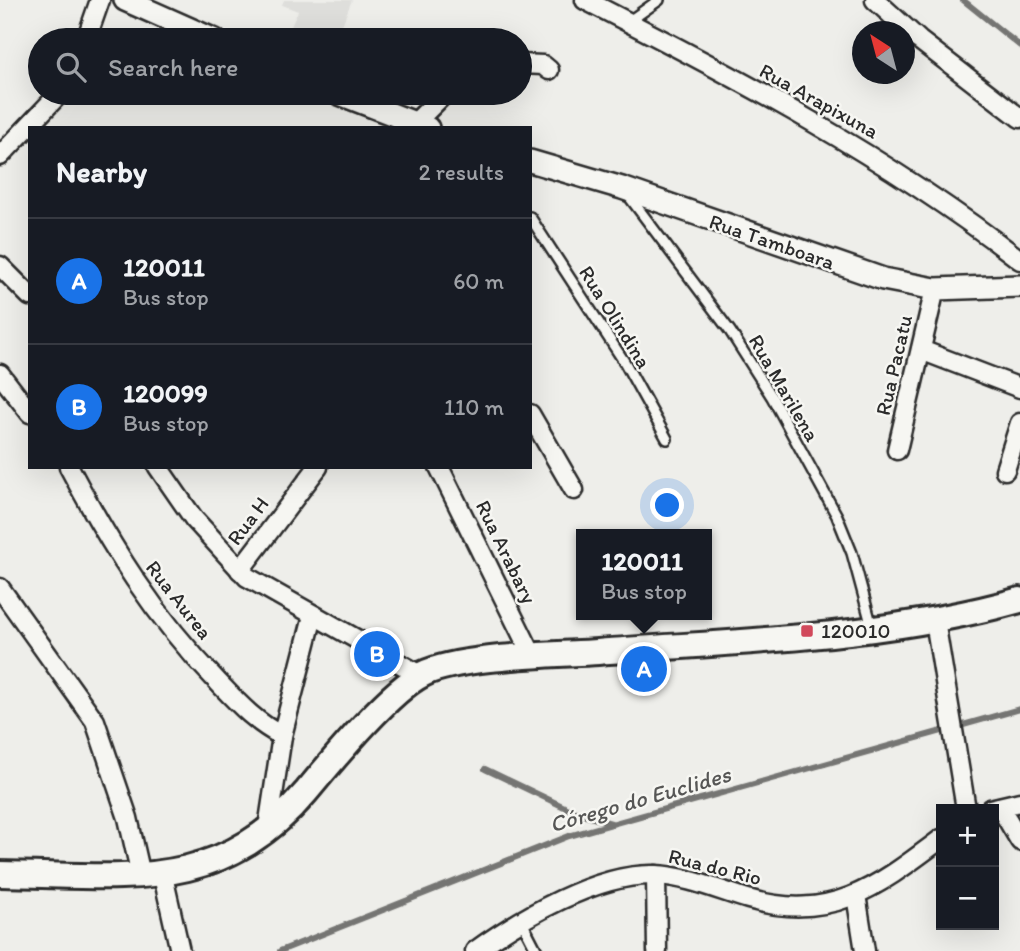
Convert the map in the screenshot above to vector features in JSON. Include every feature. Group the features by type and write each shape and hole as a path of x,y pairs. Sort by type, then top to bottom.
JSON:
{"main road":[{"path":"0,874 152,876 219,859 268,828 304,794 378,712 420,675 439,668 533,657 872,629 935,621 1020,600"}],"street":[{"path":"90,28 100,0"},
{"path":"125,0 188,28"},
{"name":"Rua Arapixuna","path":"585,0 829,129 959,212 1020,260"},
{"path":"875,0 919,40 1020,118"},
{"path":"532,65 543,65 548,71"},
{"path":"29,126 49,105"},
{"path":"366,105 416,126 434,105"},
{"path":"0,156 28,127"},
{"name":"Rua Tamboara","path":"532,162 622,188 837,265 935,289 1020,286"},
{"path":"0,266 28,294"},
{"name":"Rua Pacatu","path":"897,450 935,289"},
{"path":"920,351 1020,388"},
{"path":"0,374 28,410"},
{"path":"532,417 574,490"},
{"path":"1005,470 1020,423"},
{"name":"Rua Aurea","path":"70,469 121,563 165,623 254,720 282,736"},
{"path":"159,469 194,519 240,570 313,617 420,675"},
{"name":"Rua H","path":"240,570 316,469"},
{"name":"Rua Arabary","path":"440,469 533,657"},
{"path":"0,588 95,722 128,818 180,951"},
{"path":"268,828 282,736 313,617"},
{"path":"935,621 965,804"},
{"path":"999,807 1020,802"},
{"path":"999,813 1020,841"},
{"name":"Rua do Rio","path":"475,951 542,909 594,887 656,875 768,905 808,909 856,895 936,842"},
{"path":"656,875 657,951"},
{"path":"856,895 865,951"}],"lane":[{"path":"628,22 659,0"},
{"name":"Rua Marilena","path":"622,188 730,331 772,397 837,516 852,553 872,629"},
{"name":"Rua Olindina","path":"532,219 625,363 667,439"},
{"path":"522,922 537,951"}],"shaded area":[{"path":"284,0 352,0 341,28 290,28 298,11 282,5"}],"waterway":[{"path":"963,0 1020,46"},
{"name":"Córego do Euclides","path":"280,951 569,836 1020,709"},
{"path":"485,769 579,814 611,823"}],"place":[{"name":"120010","path":"807,631"},
{"name":"120099","path":"377,654"},
{"name":"120011","path":"644,669"}]}
